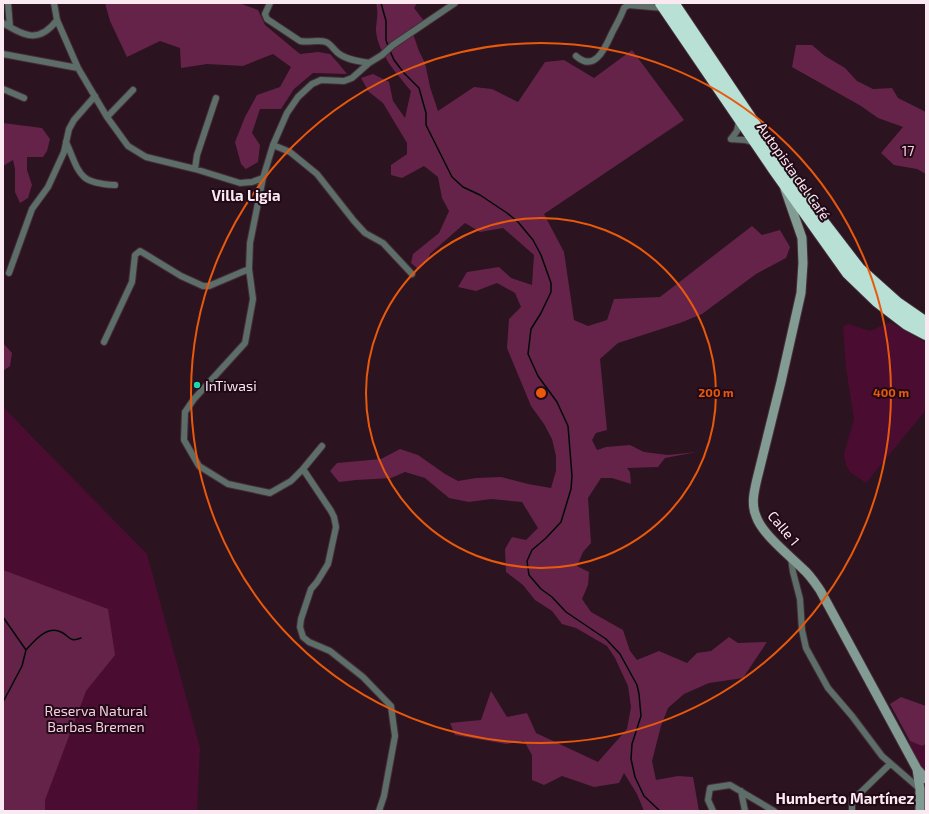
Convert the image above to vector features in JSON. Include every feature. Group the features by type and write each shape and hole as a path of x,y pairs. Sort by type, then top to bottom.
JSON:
{"highway":[{"name":"Autopista del Café","path":"666,5 739,119 848,273 877,301 907,324 926,334"},
{"name":"Autopista del Café","path":"666,5 819,217 859,269 897,303 926,323"}],"street":[{"path":"8,3 10,27"},
{"path":"54,3 56,20 78,68 107,117 128,146 146,157 195,169 240,183 252,182 263,178"},
{"path":"270,3 265,14 267,19 300,41 320,41 327,43 339,54 347,58 369,63"},
{"path":"322,446 291,481 270,492 228,484 199,466 184,440 185,412 245,343 253,299 249,269 250,243 263,178 273,145 287,113 298,97 312,84 321,80 344,81 352,78 393,45 455,3"},
{"path":"576,56 581,61 586,62 594,60 601,54 624,8 628,5 666,5"},
{"path":"3,24 25,35 40,35 52,27 56,20"},
{"path":"3,54 78,68"},
{"path":"3,89 24,98"},
{"path":"107,117 133,90"},
{"path":"9,273 32,210 48,187 66,142 69,129 95,96"},
{"path":"195,169 197,155 216,98"},
{"path":"739,119 739,128 731,140 745,140 756,144"},
{"path":"66,142 80,172 86,180 98,184 115,185"},
{"path":"273,145 290,152 317,174 354,222 365,233 383,243 412,274"},
{"name":"Calle 1","path":"781,180 802,238 803,263 801,293 754,494 753,505 760,524 791,558 804,569 827,602 917,769 926,779"},
{"path":"802,238 804,234 809,232 814,232 823,237"},
{"path":"104,342 132,282 135,255 140,251 181,276 203,286 209,286 249,269"},
{"path":"303,469 334,516 336,527 328,564 320,578 311,589 301,619 300,627 303,637 309,642 330,651 363,677 391,706 395,736 384,796 379,811"},
{"path":"791,558 800,599 802,630 806,648 828,688 890,764 920,788"},
{"path":"852,811 852,799 855,798 890,764"},
{"path":"917,769 920,788 920,811"},
{"path":"713,811 708,800 710,788 730,785 774,811"},
{"path":"741,791 745,811"}],"green space":[{"path":"105,3 239,3 258,10 265,25 300,54 318,52 330,54 347,74 313,73 294,89 281,109 260,109 252,133 260,145 258,162 246,169 241,164 235,142 245,117 257,95 280,87 291,67 273,54 243,66 207,64 181,68 180,48 160,41 127,57 110,21"},
{"path":"376,3 417,3 414,8 424,21 411,28 425,63 430,87 438,111 474,87 492,89 518,102 545,62 564,60 594,78 632,50 684,120 544,214 564,252 574,320 588,326 607,320 614,299 660,297 752,226 762,235 780,230 790,247 786,258 756,274 702,314 680,323 618,343 600,359 607,430 596,433 592,440 597,450 606,447 630,445 644,452 668,455 697,452 665,458 658,467 627,468 630,472 631,484 612,478 601,478 588,498 591,543 583,552 577,566 589,572 588,585 582,599 591,612 623,630 630,651 637,660 659,651 687,663 697,653 711,651 729,637 738,643 767,642 743,678 709,683 684,694 668,708 661,726 652,761 656,780 678,776 693,777 699,811 644,811 637,794 624,773 619,783 594,787 562,776 544,785 532,780 532,755 524,741 506,744 455,735 450,723 481,720 491,691 507,717 527,713 536,733 598,762 627,729 631,707 628,686 615,658 607,646 576,628 562,624 552,611 535,600 523,585 506,572 505,549 512,537 526,540 538,528 522,502 491,499 469,502 449,498 425,478 405,472 391,478 339,482 330,471 337,463 381,459 400,449 418,455 445,474 458,481 476,478 501,477 551,488 556,471 556,456 552,439 544,424 531,406 507,348 509,319 521,307 515,293 497,283 476,291 458,287 467,272 499,267 511,278 532,285 534,255 503,228 480,232 465,223 430,254 428,261 418,269 411,263 413,254 439,233 449,211 442,198 438,177 424,166 402,178 391,175 391,165 407,154 407,143 383,103 369,92 361,78 373,74 389,82 393,101 405,118 411,91 389,64 380,48 376,31"},
{"name":"17","path":"796,45 812,45 825,56 845,68 857,81 873,89 892,88 898,98 926,112 926,174 917,169 894,165 881,153 903,127 878,118 861,106 792,67"},
{"path":"3,123 42,128 50,139 47,151 43,157 27,157 27,170 32,185 28,198 20,203 15,192 15,169 13,160 3,166"},
{"path":"890,322 926,343 926,410 866,483 850,472 846,465 844,454 854,419 846,368 843,326 848,324 870,331"},
{"path":"3,343 12,353 10,366 3,371"},
{"name":"Reserva Natural Barbas Bremen","path":"3,407 147,554 200,748 197,811 3,811"},
{"path":"3,570 108,609 115,655 86,691 45,800 45,811 3,811"},
{"path":"901,697 926,706 926,744 922,746 910,741 890,704"},
{"path":"910,741 922,746 926,744 926,771 918,761 908,743"}],"waterway":[{"path":"381,3 386,21 386,40 388,46"},
{"path":"390,51 394,60 404,73 419,88 426,113 426,125 452,177 463,187 480,195 518,222 533,240 541,255 551,283 551,292 531,329 528,354 538,376 557,402 568,426 572,476 571,489 561,522 532,550 527,561 529,575 541,589 552,597 566,612 606,639 620,654 637,685 639,694 641,716 632,744 631,759 635,777 644,796 660,811"},
{"path":"3,617 26,650 22,666 3,702"},
{"path":"26,650 33,642 46,632 56,630 74,640 81,638"}],"place":[{"name":"InTiwasi","path":"197,385"}],"district":[{"name":"Villa Ligia","path":"246,195"},
{"name":"Humberto Martínez","path":"845,798"}]}
